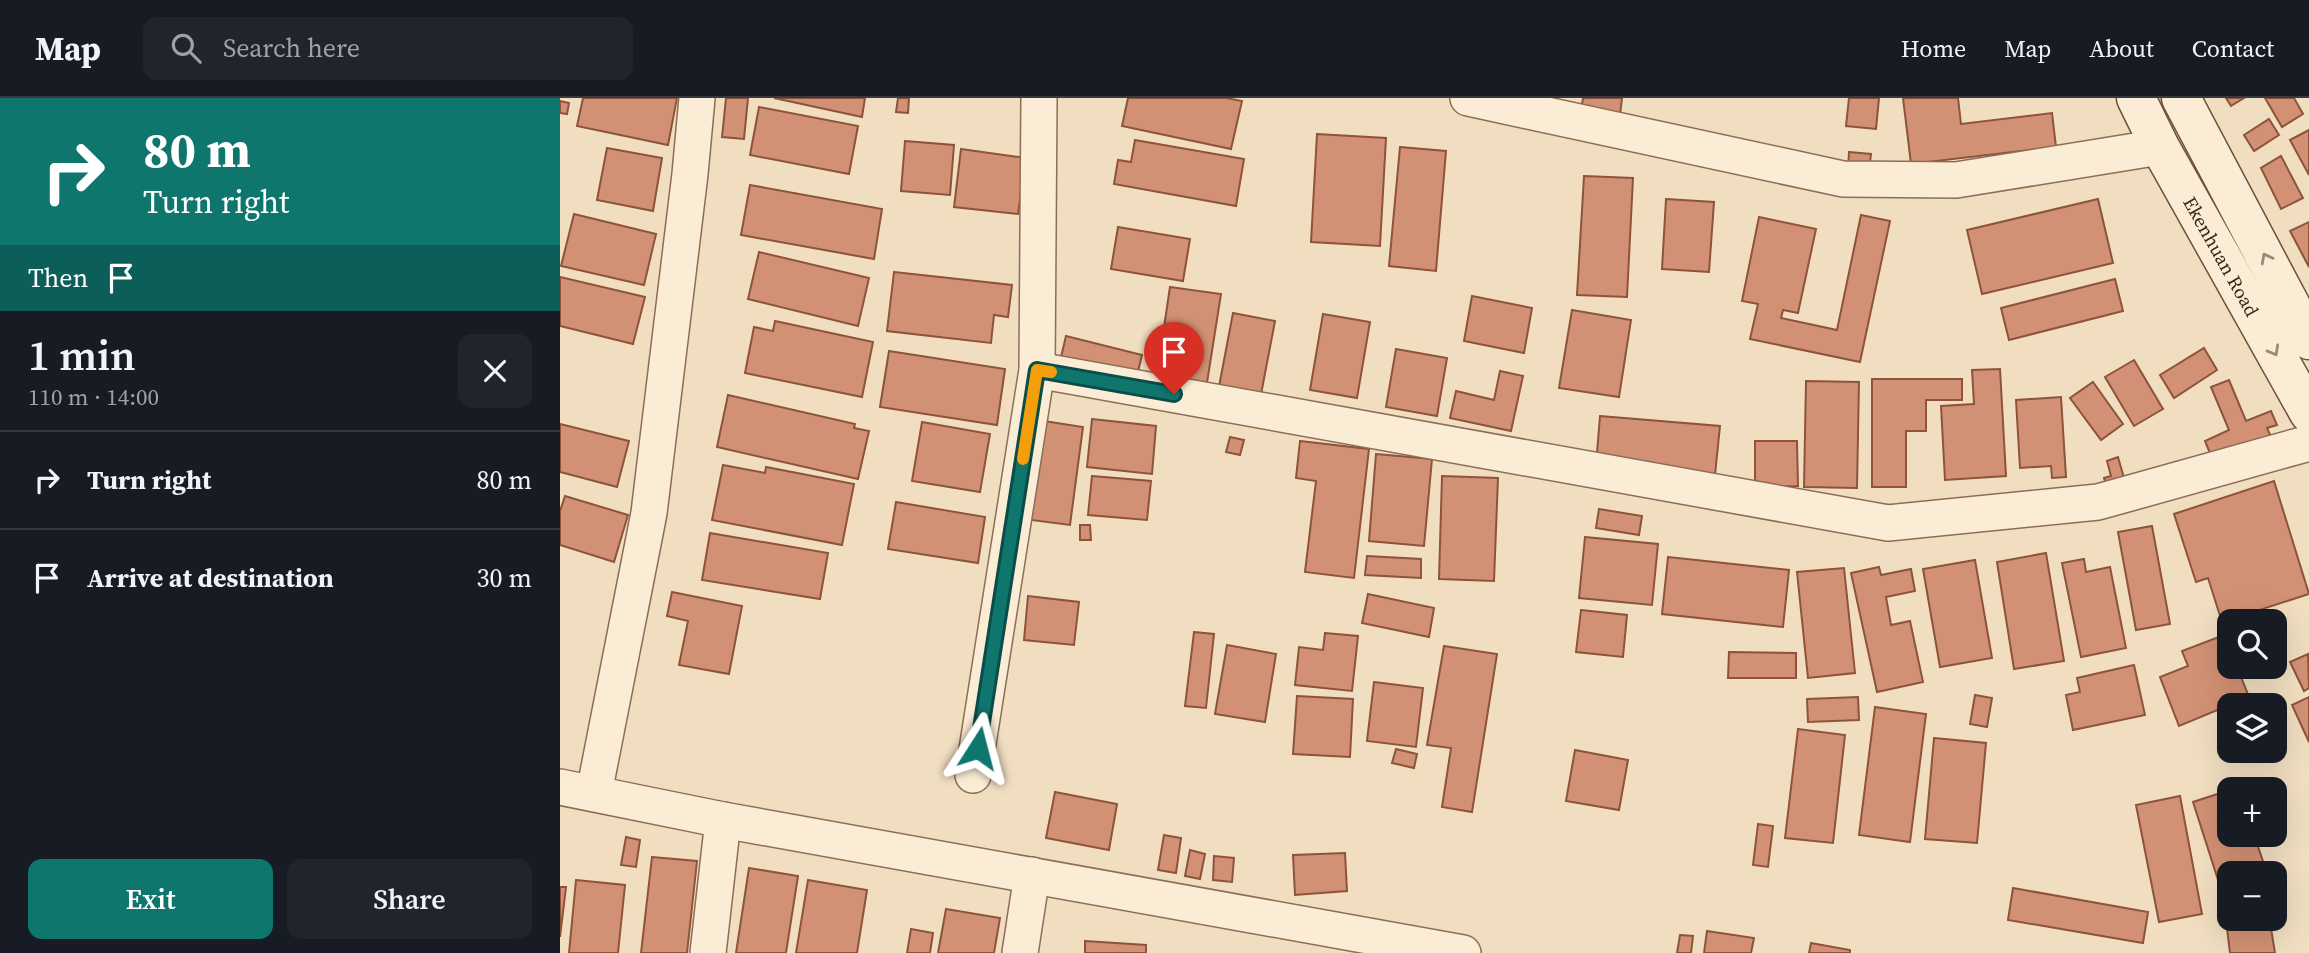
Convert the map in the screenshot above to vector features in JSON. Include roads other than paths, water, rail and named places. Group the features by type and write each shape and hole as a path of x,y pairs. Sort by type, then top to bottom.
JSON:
{"main road":[{"name":"Ekenhuan Road","path":"2136,98 2160,147 2309,414"},
{"name":"Ekenhuan Road","path":"2180,98 2309,340"}],"street":[{"path":"594,793 649,513 691,174 697,98"},
{"path":"973,775 1037,370 1039,98"},
{"path":"1468,98 1843,179 1956,180 2160,147"},
{"path":"1037,370 1888,523 2098,502 2309,443"},
{"path":"560,787 723,820 1463,953"},
{"path":"708,953 723,820"},
{"path":"1020,953 1032,875"}]}
